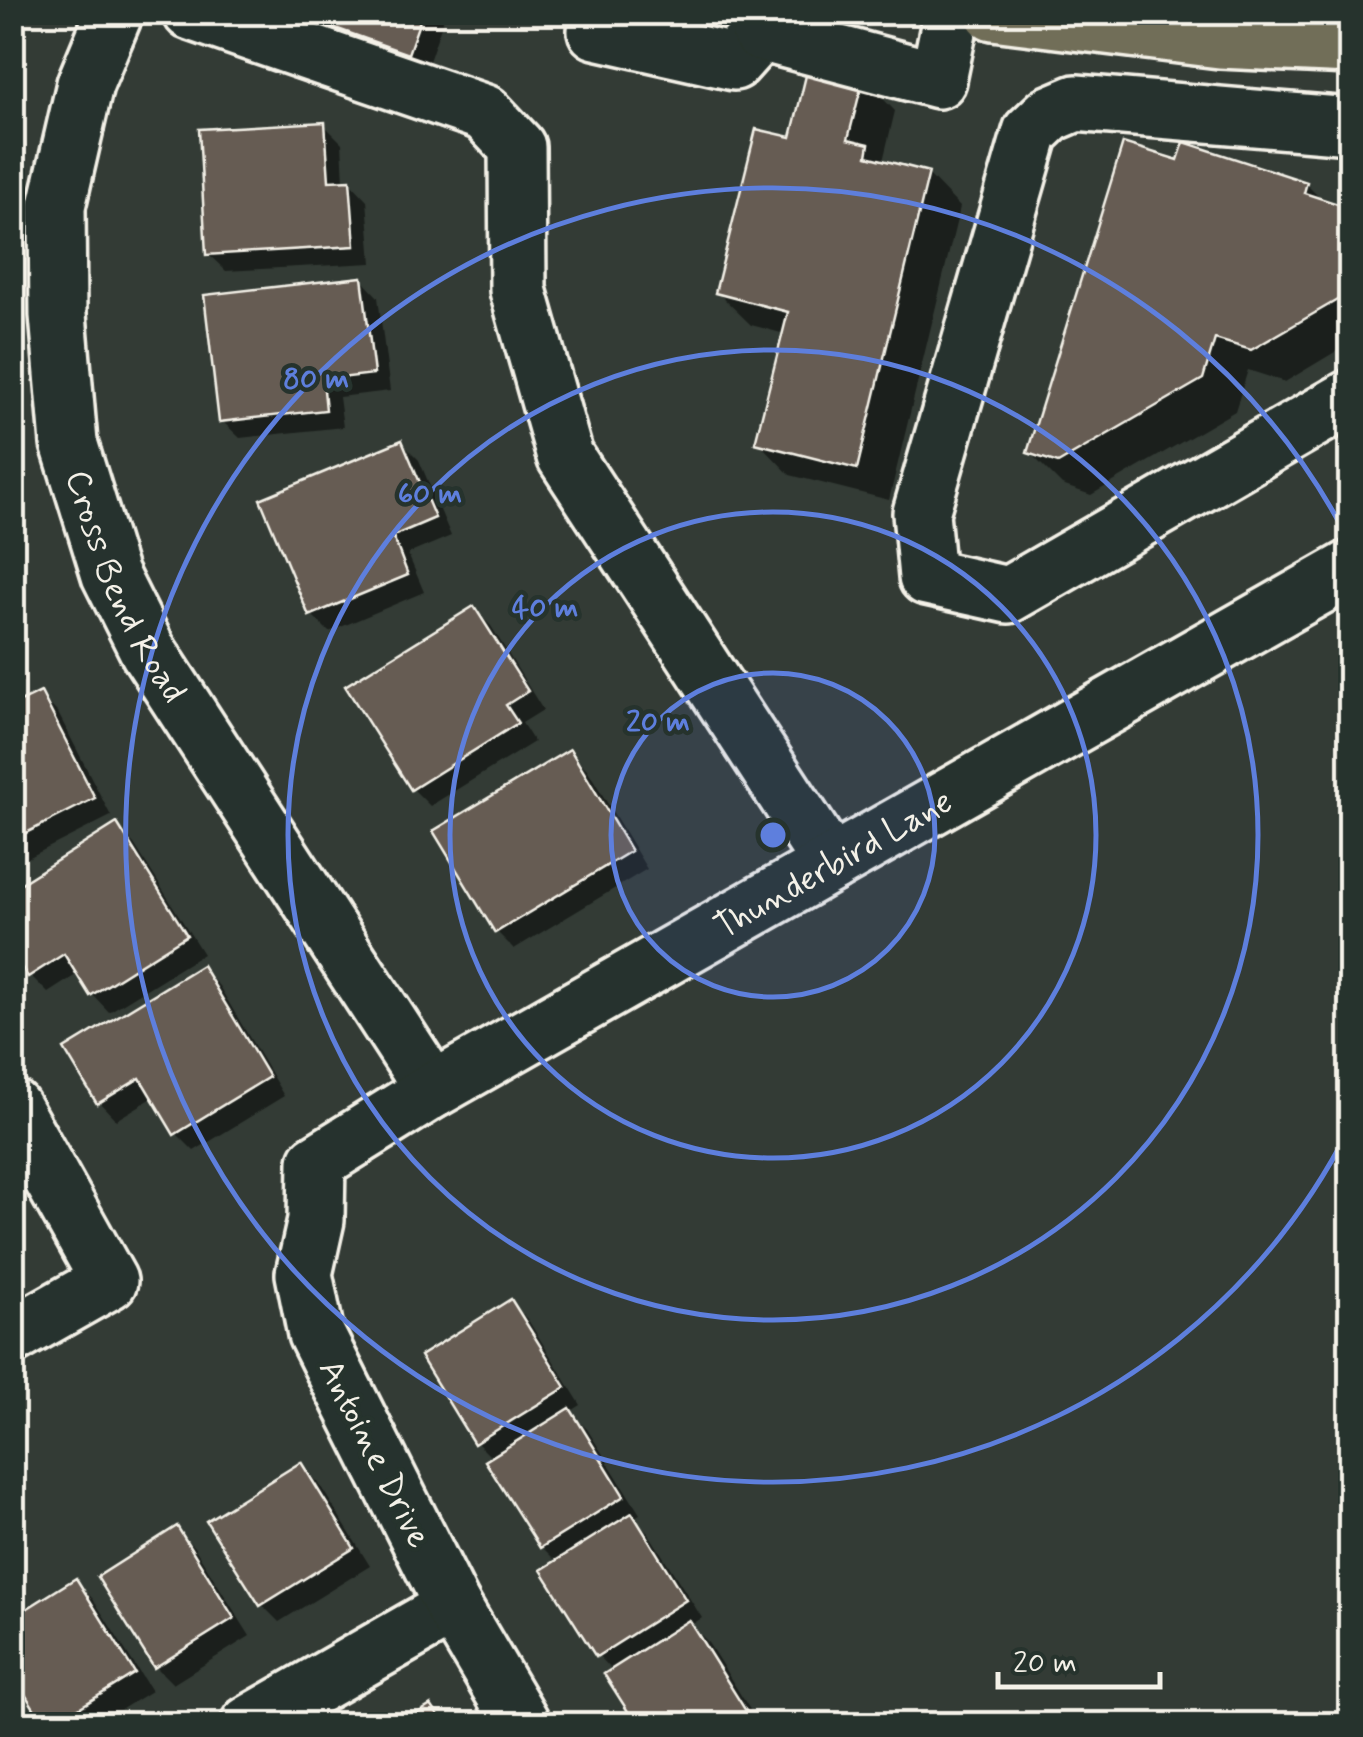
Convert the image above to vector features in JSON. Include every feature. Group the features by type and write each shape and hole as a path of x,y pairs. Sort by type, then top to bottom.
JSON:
{"main road":[{"path":"993,12 1220,40 1350,46"}],"street":[{"name":"Cross Bend Road","path":"115,12 85,84 57,206 58,315 69,444 110,575 148,651 433,1090"},
{"path":"190,12 486,113 517,147 518,290 564,456 831,864"},
{"path":"596,31 734,62 762,23 938,80 952,12"},
{"path":"1350,126 1076,103 1050,114 1031,132 920,514 928,577 1008,595 1350,398"},
{"name":"Thunderbird Lane","path":"317,1162 433,1090 1350,569"},
{"path":"12,1107 110,1281 12,1336"},
{"name":"Antoine Drive","path":"317,1162 316,1220 304,1274 316,1334 454,1606 522,1724"},
{"path":"249,1724 454,1606"}],"building":[{"path":"290,12 423,12 408,54"},
{"path":"809,63 864,76 848,139 869,144 867,156 929,172 857,469 755,443 788,312 715,293 756,129 791,137"},
{"path":"325,122 329,181 350,180 355,246 206,255 199,129"},
{"path":"1184,142 1307,182 1304,193 1350,208 1350,263 1339,299 1251,350 1215,339 1203,379 1058,463 1027,453 1123,143 1178,160"},
{"path":"362,277 374,374 323,380 326,410 219,422 204,295"},
{"path":"402,440 435,518 393,536 408,575 309,616 260,499"},
{"path":"474,606 528,691 506,705 518,723 411,790 345,686"},
{"path":"41,692 95,798 12,840 12,706"},
{"path":"570,749 631,851 495,933 433,831"},
{"path":"117,823 187,935 90,996 64,954 28,977 12,952 12,889"},
{"path":"202,965 269,1077 174,1135 140,1078 97,1104 64,1049"},
{"path":"511,1299 566,1387 474,1444 420,1356"},
{"path":"570,1408 624,1496 540,1548 485,1461"},
{"path":"301,1462 354,1548 260,1606 206,1521"},
{"path":"632,1513 686,1600 596,1657 541,1570"},
{"path":"177,1526 234,1618 154,1668 97,1577"},
{"path":"76,1578 135,1673 53,1724 44,1724 12,1674 12,1618"},
{"path":"689,1620 746,1711 724,1724 636,1724 604,1674"},
{"path":"431,1705 444,1724 400,1724"}]}
